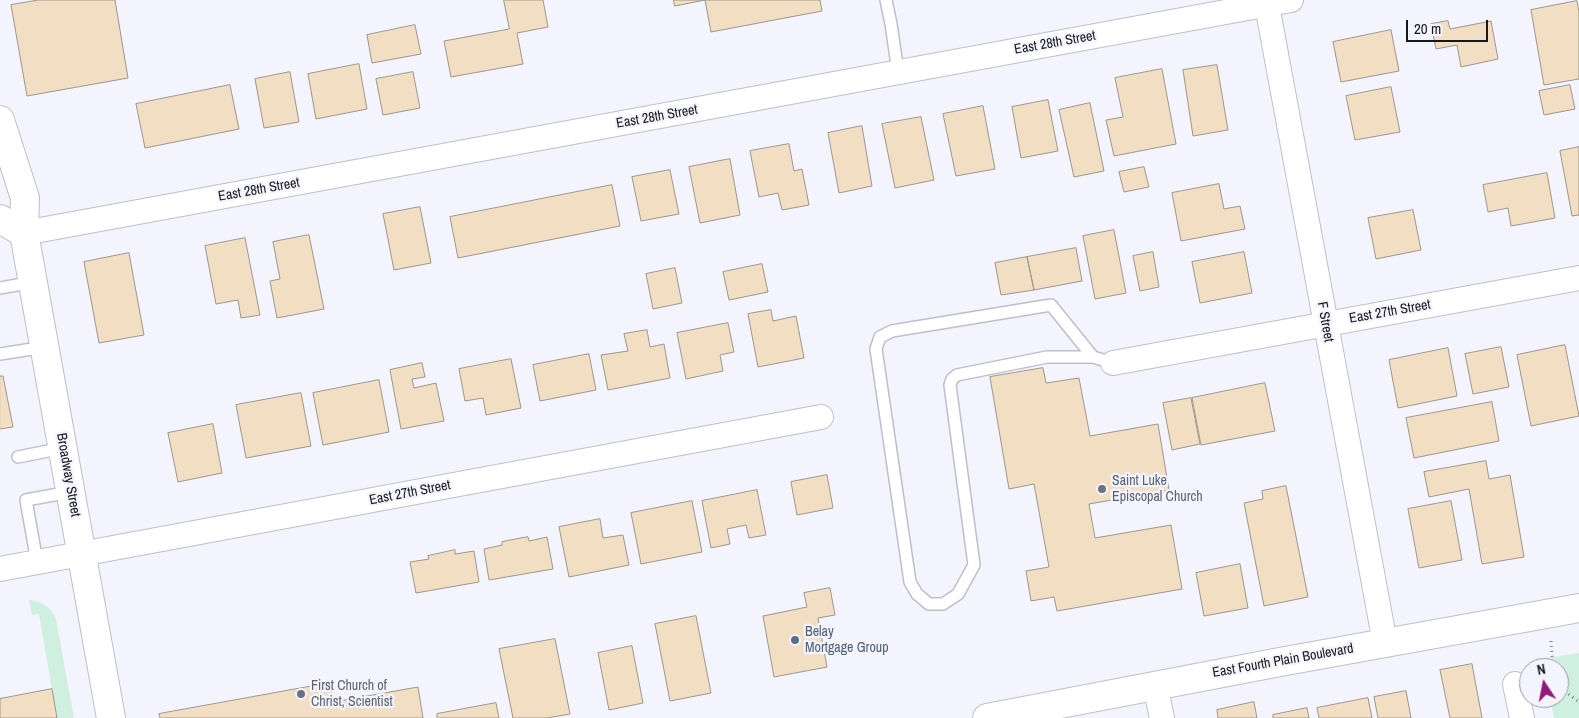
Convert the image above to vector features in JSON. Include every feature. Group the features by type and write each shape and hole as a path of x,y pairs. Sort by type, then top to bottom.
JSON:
{"main road":[{"name":"Broadway Street","path":"0,120 25,198 24,233 111,718"},
{"path":"0,219 24,233"},
{"name":"East Fourth Plain Boulevard","path":"987,718 1155,685 1579,608"}],"street":[{"name":"East 28th Street","path":"24,233 898,72 1266,2 1291,0"},
{"name":"F Street","path":"1266,2 1386,643"},
{"name":"East 27th Street","path":"1103,360 1326,324 1579,278"},
{"name":"East 27th Street","path":"0,569 821,417"},
{"path":"1515,684 1522,718"},
{"path":"1155,685 1162,718"}],"lane":[{"path":"886,0 898,72"},
{"path":"0,288 33,282"},
{"path":"1051,305 1103,360 1047,357 956,374 952,379 950,385 974,565 958,594 943,604 929,604 916,594 910,582 876,349 880,337 892,331 1051,305"},
{"path":"0,354 45,347"},
{"path":"18,457 63,448"},
{"path":"38,562 26,500 71,492"}],"green space":[{"path":"29,600 46,605 56,619 74,718 57,718 39,614 32,615"},
{"path":"1579,653 1579,718 1554,718 1552,708 1569,708 1569,658 1548,658"}],"building":[{"path":"39,0 115,0 128,78 27,96 11,5"},
{"path":"504,0 543,0 548,27 517,33 523,64 451,77 444,41 509,29"},
{"path":"674,0 705,0 675,6"},
{"path":"705,0 820,0 822,11 711,32"},
{"path":"1577,1 1579,12 1579,79 1544,85 1531,10"},
{"path":"1448,21 1450,29 1491,21 1498,59 1461,67 1457,45 1436,49 1431,24"},
{"path":"415,25 421,54 372,63 367,35"},
{"path":"1391,30 1399,71 1341,82 1333,42"},
{"path":"359,64 367,109 316,119 308,74"},
{"path":"1217,65 1228,130 1193,136 1183,70"},
{"path":"1162,69 1176,144 1114,156 1106,120 1123,117 1115,78"},
{"path":"290,72 299,122 264,128 255,79"},
{"path":"413,72 420,108 383,115 376,79"},
{"path":"230,85 239,129 145,148 136,104"},
{"path":"1570,85 1575,109 1544,115 1539,91"},
{"path":"1391,87 1400,132 1355,140 1346,96"},
{"path":"1048,100 1058,151 1021,158 1012,107"},
{"path":"1090,103 1104,171 1074,177 1059,110"},
{"path":"983,106 995,169 956,176 943,114"},
{"path":"921,117 934,180 895,188 882,124"},
{"path":"862,126 872,186 839,193 828,133"},
{"path":"789,144 794,171 802,169 809,205 782,210 778,193 759,197 750,151"},
{"path":"1579,147 1579,215 1572,216 1560,151"},
{"path":"730,159 740,215 700,223 689,167"},
{"path":"1144,167 1149,187 1124,192 1119,172"},
{"path":"670,170 679,214 641,221 632,177"},
{"path":"1547,173 1555,218 1511,226 1508,208 1488,212 1483,185"},
{"path":"1219,184 1224,209 1240,206 1245,229 1181,241 1172,193"},
{"path":"612,185 620,226 458,258 450,217"},
{"path":"420,207 431,263 394,270 383,214"},
{"path":"1413,210 1421,250 1376,259 1368,218"},
{"path":"1114,230 1126,293 1095,299 1083,236"},
{"path":"309,235 324,309 277,318 270,281 280,279 273,242"},
{"path":"245,238 260,315 241,318 238,300 216,304 205,246"},
{"path":"1076,248 1082,281 1034,290 1027,257"},
{"path":"1153,252 1159,287 1140,291 1133,256"},
{"path":"1244,252 1252,293 1200,303 1192,262"},
{"path":"129,253 144,335 99,343 84,262"},
{"path":"1027,257 1034,290 1001,295 995,263"},
{"path":"762,264 768,292 729,300 723,272"},
{"path":"675,268 682,303 653,309 646,274"},
{"path":"771,310 773,321 796,316 804,358 758,367 748,314"},
{"path":"728,323 734,352 720,355 723,371 686,379 677,333"},
{"path":"647,330 650,347 664,344 670,378 608,390 601,355 628,351 624,334"},
{"path":"1565,345 1579,416 1531,426 1517,355"},
{"path":"1501,347 1509,387 1473,394 1465,354"},
{"path":"1448,348 1457,396 1398,408 1389,360"},
{"path":"589,354 596,390 540,401 533,365"},
{"path":"511,359 521,408 486,415 483,398 465,401 459,369"},
{"path":"422,363 425,377 412,379 414,388 436,383 444,421 401,429 390,370"},
{"name":"Saint Luke Episcopal Church","path":"1043,368 1046,383 1079,378 1090,436 1158,424 1169,490 1089,504 1095,538 1171,525 1182,589 1057,611 1054,597 1031,601 1026,571 1049,567 1034,484 1009,489 990,377"},
{"path":"0,376 3,376 13,427 0,429"},
{"path":"379,380 389,432 323,445 313,393"},
{"path":"1265,383 1275,431 1201,445 1192,398"},
{"path":"301,393 311,446 246,458 236,405"},
{"path":"1191,398 1200,444 1172,450 1163,403"},
{"path":"1492,402 1499,441 1414,458 1406,418"},
{"path":"213,424 222,473 178,482 168,433"},
{"path":"1486,461 1489,479 1510,475 1524,557 1482,564 1469,489 1429,497 1424,472"},
{"path":"827,475 833,508 797,515 791,482"},
{"path":"1286,486 1308,597 1264,606 1244,503 1263,499 1262,491"},
{"path":"757,490 766,535 749,538 746,525 727,529 730,544 711,548 702,501"},
{"path":"692,501 702,552 641,564 631,513"},
{"path":"1451,501 1462,560 1419,568 1408,509"},
{"path":"600,519 603,538 623,535 629,565 569,577 559,527"},
{"path":"528,537 529,541 547,537 553,569 489,580 484,549 502,545 502,542"},
{"path":"455,550 455,554 474,551 479,582 416,593 410,562 429,559 428,556"},
{"path":"1240,564 1248,608 1204,616 1196,573"},
{"path":"830,588 835,615 818,618 827,667 774,677 763,616 807,607 804,593"},
{"path":"696,616 711,693 670,701 655,624"},
{"path":"555,639 570,714 547,718 513,718 499,649"},
{"path":"632,646 643,703 609,710 598,653"},
{"path":"1472,664 1482,718 1450,718 1440,670"},
{"name":"First Church of Christ, Scientist","path":"330,683 333,702 418,687 423,718 160,718 159,714"},
{"path":"52,689 57,718 0,718 0,699"},
{"path":"1406,691 1411,718 1378,718 1374,697"},
{"path":"1368,698 1372,718 1319,718 1317,708"},
{"path":"1254,702 1257,718 1218,718 1217,710"},
{"path":"496,703 499,718 437,718 437,714"},
{"path":"1307,708 1309,718 1273,718 1273,715"}],"place":[{"name":"Saint Luke Episcopal Church","path":"1102,489"},
{"name":"Belay Mortgage Group","path":"795,640"},
{"name":"First Church of Christ, Scientist","path":"301,694"}]}
